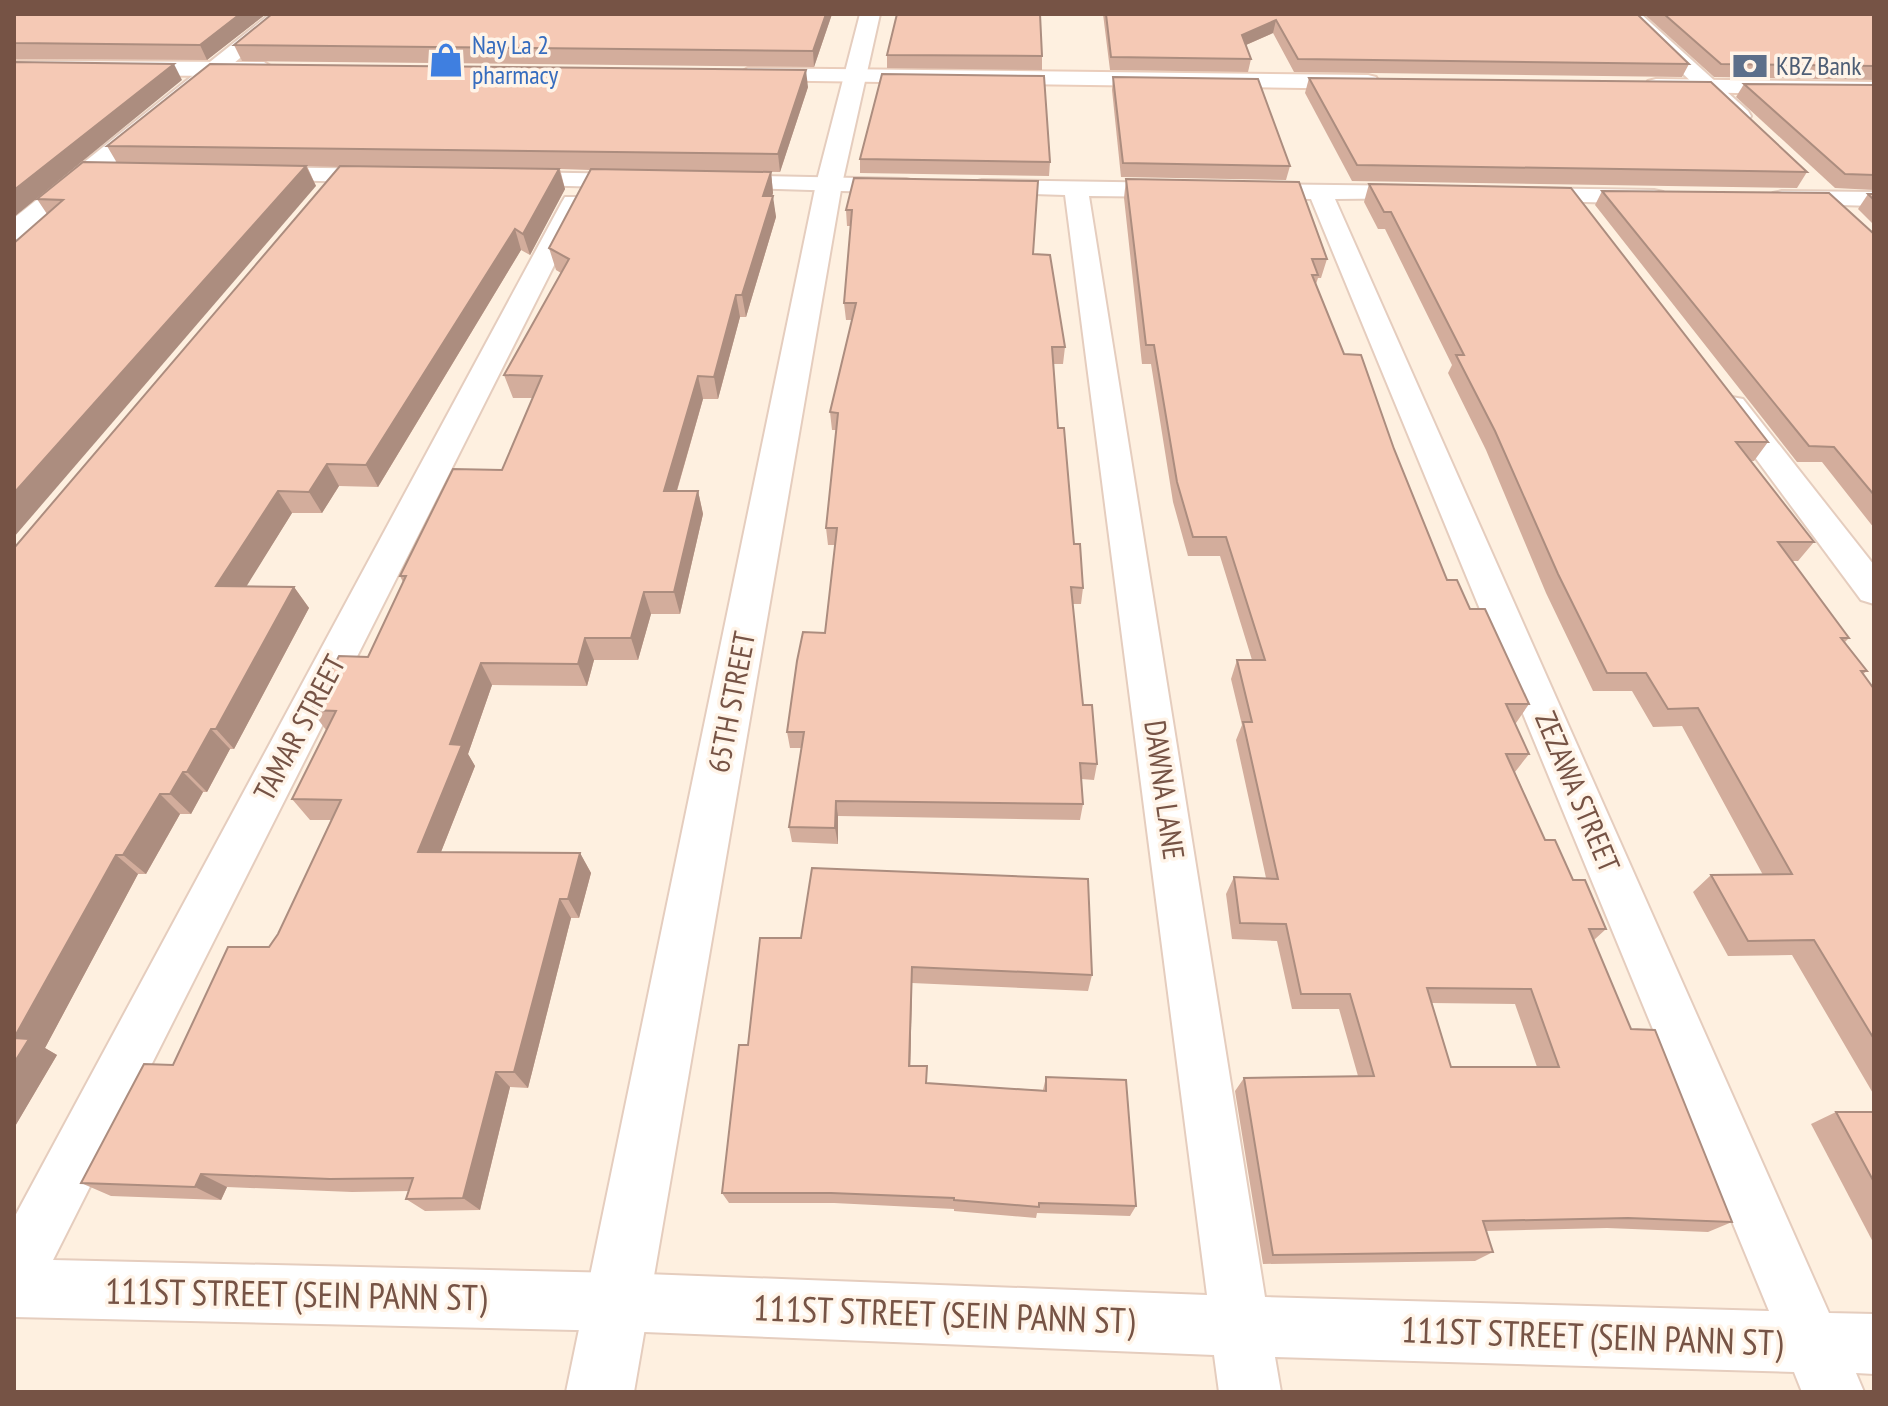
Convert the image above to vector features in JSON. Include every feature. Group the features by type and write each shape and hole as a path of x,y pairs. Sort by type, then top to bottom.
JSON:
{"street":[{"path":"16,228 283,14"},
{"name":"65TH STREET","path":"600,1392 829,184 870,14"},
{"path":"1630,14 1751,127"},
{"path":"14,68 294,70"},
{"path":"725,74 1391,82"},
{"path":"1629,85 1874,89"},
{"path":"87,172 119,172"},
{"path":"230,174 402,176"},
{"path":"321,199 341,175"},
{"path":"494,178 661,182"},
{"path":"1806,178 1851,220"},
{"name":"TAMAR STREET","path":"14,1276 585,181"},
{"path":"692,182 1198,190"},
{"name":"DAWNA LANE","path":"1076,189 1250,1392"},
{"path":"1229,191 1446,194"},
{"name":"ZEZAWA STREET","path":"1320,192 1822,1367"},
{"path":"1493,195 1684,197"},
{"path":"1572,196 1591,221"},
{"path":"1764,198 1874,199"},
{"path":"1714,381 1874,591"},
{"name":"111ST STREET (SEIN PANN ST)","path":"14,1288 619,1302 1242,1326 1822,1367 1874,1344"}],"building":[{"path":"14,14 240,14 200,45 14,43"},
{"path":"272,14 826,14 813,51 234,45"},
{"path":"897,14 1040,14 1042,56 887,55"},
{"path":"1106,14 1637,14 1689,64 1298,59 1276,20 1242,35 1251,59 1111,57"},
{"path":"1664,14 1874,14 1874,66 1721,64"},
{"path":"14,62 174,64 14,190"},
{"path":"210,64 806,70 778,154 107,146"},
{"path":"882,74 1044,76 1050,162 860,159"},
{"path":"1113,77 1258,79 1290,166 1123,163"},
{"path":"1309,78 1711,82 1807,172 1357,165"},
{"path":"1744,84 1874,85 1874,175 1845,174"},
{"path":"83,162 306,166 14,493 14,243 63,200 37,199"},
{"path":"340,166 559,169 523,234 515,229 366,465 327,464 309,492 278,491 216,586 294,587 216,729 211,729 187,772 183,772 170,794 160,794 123,855 116,855 14,1038 14,548"},
{"path":"591,169 771,172 763,196 773,196 742,295 736,295 714,377 698,376 664,491 698,491 674,592 644,592 631,638 585,638 578,664 481,663 450,744 462,745 418,852 580,853 568,899 560,899 514,1072 496,1072 463,1198 406,1199 413,1178 330,1179 201,1174 195,1187 81,1183 144,1064 173,1065 228,947 269,947 278,934 341,800 292,799 336,711 311,710 339,656 368,657 406,576 400,576 453,469 502,470 542,376 504,375 569,259 549,248"},
{"path":"854,178 1038,181 1033,254 1050,255 1065,347 1052,347 1058,428 1064,428 1074,544 1080,544 1083,588 1071,587 1083,705 1092,705 1097,764 1080,763 1083,804 836,801 835,828 789,827 804,732 787,732 797,661 803,632 825,633 837,528 826,528 838,413 830,412 856,303 844,303 852,210 846,210"},
{"path":"1126,179 1299,182 1327,259 1312,259 1318,275 1312,275 1344,354 1361,355 1394,449 1447,580 1457,580 1470,609 1485,609 1529,704 1506,704 1529,754 1506,754 1545,840 1555,840 1573,880 1585,880 1606,929 1589,929 1631,1029 1655,1030 1732,1222 1628,1218 1483,1221 1493,1252 1273,1255 1244,1078 1374,1076 1350,994 1301,994 1286,924 1240,923 1234,877 1278,879 1243,722 1252,722 1237,660 1265,660 1226,537 1193,537 1177,482 1154,345 1146,345","holes":["1427,988 1531,989 1559,1067 1451,1067"]},
{"path":"1369,184 1571,188 1768,442 1736,442 1814,542 1778,542 1849,638 1841,638 1867,671 1861,671 1874,689 1874,1039 1814,940 1748,941 1711,875 1792,874 1698,708 1668,709 1646,673 1607,673 1558,574 1495,431 1456,355 1464,355 1391,212 1384,212"},
{"path":"1602,191 1829,193 1874,234 1874,495 1834,447 1809,446"},
{"path":"812,868 1088,879 1092,975 912,967 909,1066 927,1066 926,1083 1046,1091 1046,1077 1126,1080 1136,1206 1039,1203 1039,1207 954,1198 722,1193 739,1045 748,1045 760,938 801,938"},
{"path":"14,1038 29,1039 14,1063"},
{"path":"1836,1112 1874,1112 1874,1182"}],"place":[{"name":"Nay La 2 pharmacy","path":"446,60"},
{"name":"KBZ Bank","path":"1750,66"}]}
